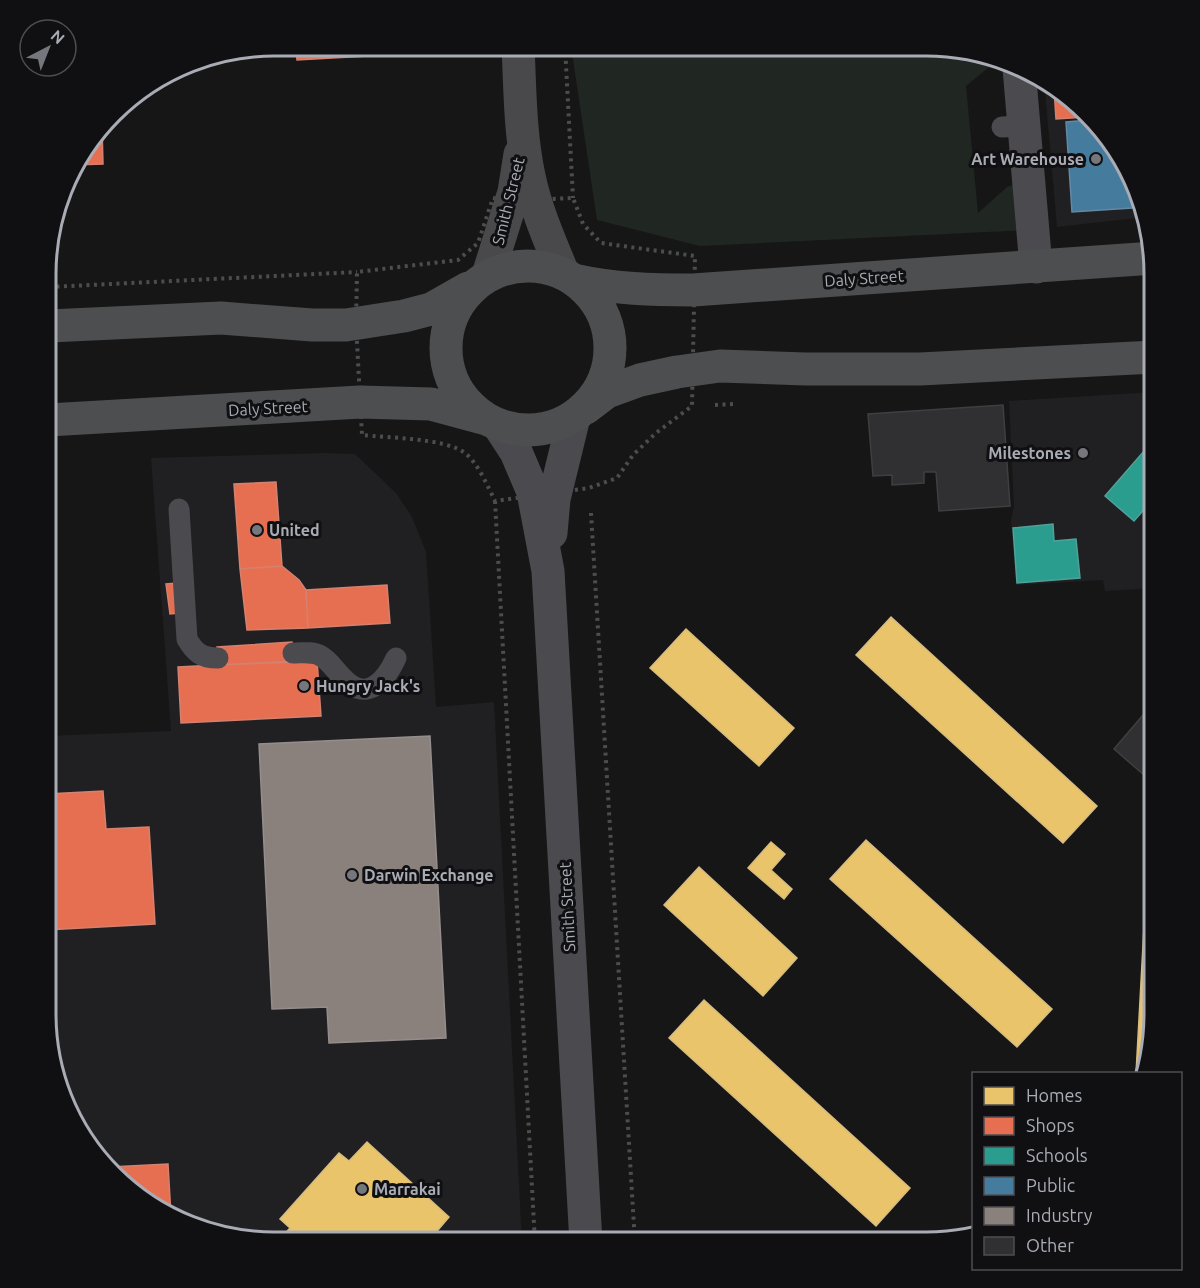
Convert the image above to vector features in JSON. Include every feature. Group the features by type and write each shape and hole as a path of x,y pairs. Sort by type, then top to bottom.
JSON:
{"main road":[{"name":"Daly Street","path":"568,277 600,286 626,289 693,290 1144,259"},
{"path":"56,326 209,318 312,326 346,325 404,316 431,309 504,269 533,266 568,277 590,294 599,307 608,328 610,356 606,376 597,393 580,412"},
{"path":"481,280 462,298 448,325 445,339 446,362 450,378 459,394 471,408 492,422 521,430 545,429 563,424 607,392 640,380 720,366 920,369 1144,358"},
{"name":"Daly Street","path":"56,420 360,402 400,402 431,404 492,422"}],"street":[{"name":"Smith Street","path":"519,56 529,176 537,205 568,277"},
{"path":"1018,76 1013,127 1036,267"},
{"name":"Smith Street","path":"481,280 514,192 523,125"},
{"name":"Smith Street","path":"548,571 554,499 580,412"},
{"name":"Smith Street","path":"492,422 516,452 533,492 548,571 585,1232"}],"lane":[{"path":"179,509 187,639 192,649 201,656 218,658"},
{"path":"293,653 320,655 356,688 376,687 384,679 396,658"}],"path":[{"path":"566,56 573,198"},
{"path":"56,287 357,272"},
{"path":"495,501 535,1232"},
{"path":"591,512 634,1232"}],"shaded area":[{"path":"572,56 941,56 991,65 966,86 978,213 1007,187 1016,184 1028,230 700,246 597,220"},
{"path":"1045,90 1081,119 1108,152 1128,190 1137,218 1057,227"},
{"name":"Milestones","path":"1144,393 1144,589 1105,591 1103,580 1016,585 1011,521 1014,506 1009,401"},
{"path":"355,454 396,493 412,517 426,552 436,707 494,702 521,1232 259,1232 217,1225 190,1216 164,1203 119,1169 92,1136 78,1111 63,1071 56,1029 56,736 171,731 151,458"}],"building: Homes":[{"path":"891,617 1097,806 1063,843 856,655"},
{"path":"686,629 794,728 759,766 650,668"},
{"path":"866,840 1052,1009 1017,1047 830,879"},
{"path":"771,842 785,854 771,870 792,889 784,899 748,868"},
{"path":"699,867 797,958 763,996 664,905"},
{"path":"1144,927 1144,1029 1136,1072"},
{"path":"704,1000 910,1188 876,1226 669,1038"},
{"name":"Marrakai","path":"367,1142 449,1217 436,1232 286,1232 290,1228 280,1219 339,1153 349,1161"}],"building: Shops":[{"path":"297,56 368,56 297,60"},
{"path":"1055,97 1079,117 1056,119"},
{"path":"102,139 103,164 85,165"},
{"path":"276,482 282,566 240,569 234,484"},
{"path":"282,566 299,580 306,590 308,628 247,630 240,569"},
{"path":"189,582 192,612 170,614 166,584"},
{"path":"387,585 390,623 308,628 306,590"},
{"path":"292,642 293,662 217,665 217,647"},
{"path":"317,660 321,716 181,723 178,667"},
{"path":"103,791 106,829 149,827 155,924 56,929 56,794"},
{"path":"168,1164 170,1206 152,1196 117,1167"}],"building: Schools":[{"path":"1144,451 1144,510 1134,521 1105,496"},
{"path":"1053,524 1054,541 1076,539 1080,578 1017,583 1013,528"}],"building: Public":[{"name":"Art Warehouse","path":"1082,121 1108,152 1128,190 1132,208 1072,212 1066,122"}],"building: Industry":[{"name":"Darwin Exchange","path":"430,736 446,1038 329,1043 327,1007 272,1009 259,744"}],"building: Other":[{"path":"1003,405 1010,506 939,511 936,472 924,472 924,483 892,485 892,475 873,476 868,414"},
{"path":"1144,714 1144,775 1114,749"}],"place":[{"name":"Art Warehouse","path":"1096,159"},
{"name":"Milestones","path":"1083,453"},
{"name":"United","path":"257,530"},
{"name":"Hungry Jack's","path":"304,686"},
{"name":"Darwin Exchange","path":"352,875"},
{"name":"Marrakai","path":"362,1189"}]}
